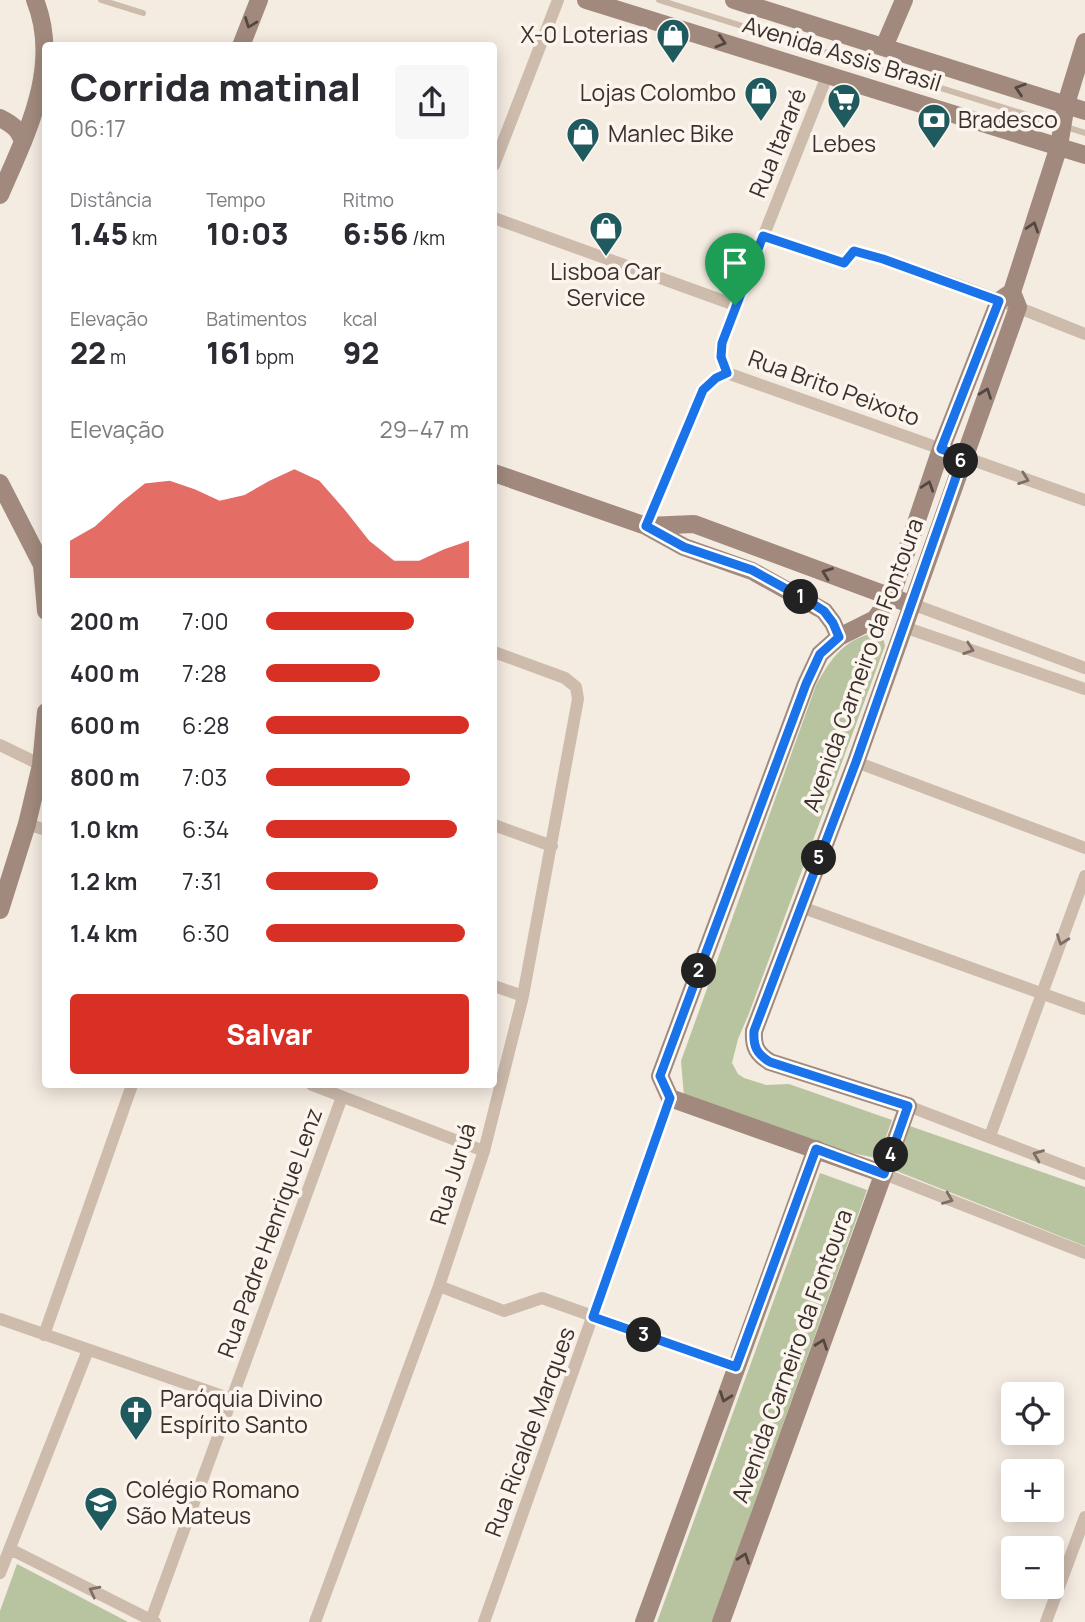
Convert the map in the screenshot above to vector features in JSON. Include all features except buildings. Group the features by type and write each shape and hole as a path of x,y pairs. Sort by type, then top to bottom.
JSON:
{"main road":[{"path":"35,0 43,42"},
{"path":"243,42 259,0"},
{"name":"Avenida Assis Brasil","path":"586,0 1085,155"},
{"name":"Avenida Assis Brasil","path":"734,0 1085,110"},
{"path":"884,47 904,0"},
{"name":"Avenida Carneiro da Fontoura","path":"721,1622 908,1106 770,1062 758,1055 754,1044 754,1031 856,762 963,457 1059,146 1066,104 1085,43"},
{"path":"0,195 32,120 42,78"},
{"path":"4,120 32,120"},
{"path":"4,120 20,133 23,142"},
{"name":"Avenida Carneiro da Fontoura","path":"670,1098 660,1076 806,684 820,654 839,637 875,619 891,597 941,449 1010,300"},
{"path":"497,473 646,526 684,547 752,570 824,611 839,637"},
{"path":"0,483 42,557"},
{"path":"646,526 694,524 912,604"},
{"path":"684,547 694,524"},
{"path":"0,910 27,824 42,754"},
{"path":"670,1098 884,1174"},
{"path":"644,1622 816,1149"}],"street":[{"path":"497,157 558,0"},
{"name":"Rua Itararé","path":"727,373 721,357 722,343 827,76"},
{"path":"497,219 735,305"},
{"path":"763,236 844,263 854,251 883,259 1010,300 1085,334"},
{"path":"646,526 703,390 716,378 727,373"},
{"name":"Rua Brito Peixoto","path":"727,373 1085,500"},
{"path":"912,604 1085,668"},
{"path":"904,627 1085,689"},
{"path":"1029,670 1037,650"},
{"name":"Rua Juruá","path":"315,1622 439,1286 484,1151 523,996 552,846 578,699 576,687 565,678 497,653"},
{"path":"0,745 41,765"},
{"path":"856,762 1085,848"},
{"path":"27,824 42,829"},
{"path":"497,826 552,846"},
{"path":"990,1136 1085,876"},
{"path":"801,907 1085,1009"},
{"path":"497,987 523,996"},
{"path":"44,1335 131,1088"},
{"path":"320,1088 484,1151"},
{"name":"Rua Padre Henrique Lenz","path":"153,1621 342,1097"},
{"name":"Rua Ricalde Marques","path":"484,1622 670,1098"},
{"path":"908,1106 1085,1174"},
{"path":"884,1174 1085,1253"},
{"path":"439,1286 503,1311 542,1298 736,1367"},
{"path":"0,1320 231,1399"},
{"path":"0,1573 88,1350"},
{"path":"1046,1622 1085,1517"},
{"path":"10,1549 153,1621"}],"lane":[{"path":"101,0 143,13"},
{"path":"659,0 1085,133"}],"green space":[{"path":"873,633 883,637 885,646 738,1039 732,1063 738,1074 744,1078 766,1085 789,1084 892,1120 876,1158 852,1153 684,1096 681,1061 816,685 838,652 862,636"},
{"path":"907,1125 1085,1187 1085,1246 894,1170"},
{"path":"820,1173 867,1190 712,1622 657,1622"},
{"path":"17,1564 128,1622 0,1622 0,1611"}],"place":[{"name":"X-0 Loterias","path":"673,65"},
{"name":"Lojas Colombo","path":"761,123"},
{"name":"Lebes","path":"844,130"},
{"name":"Bradesco","path":"934,150"},
{"name":"Manlec Bike","path":"583,164"},
{"name":"Lisboa Car Service","path":"606,258"},
{"name":"Paróquia Divino Espírito Santo","path":"136,1442"},
{"name":"Colégio Romano São Mateus","path":"101,1533"}],"route":[{"path":"763,236 844,263 854,251 999,301 941,449 963,457 856,762 754,1031 754,1044 758,1055 770,1062 908,1106 884,1174 816,1149 736,1367 593,1317 670,1098 660,1076 806,684 820,654 839,637 824,611 810,602 752,570 684,547 646,526 703,390 716,378 727,373 721,357 722,343 735,305 763,236"}]}
